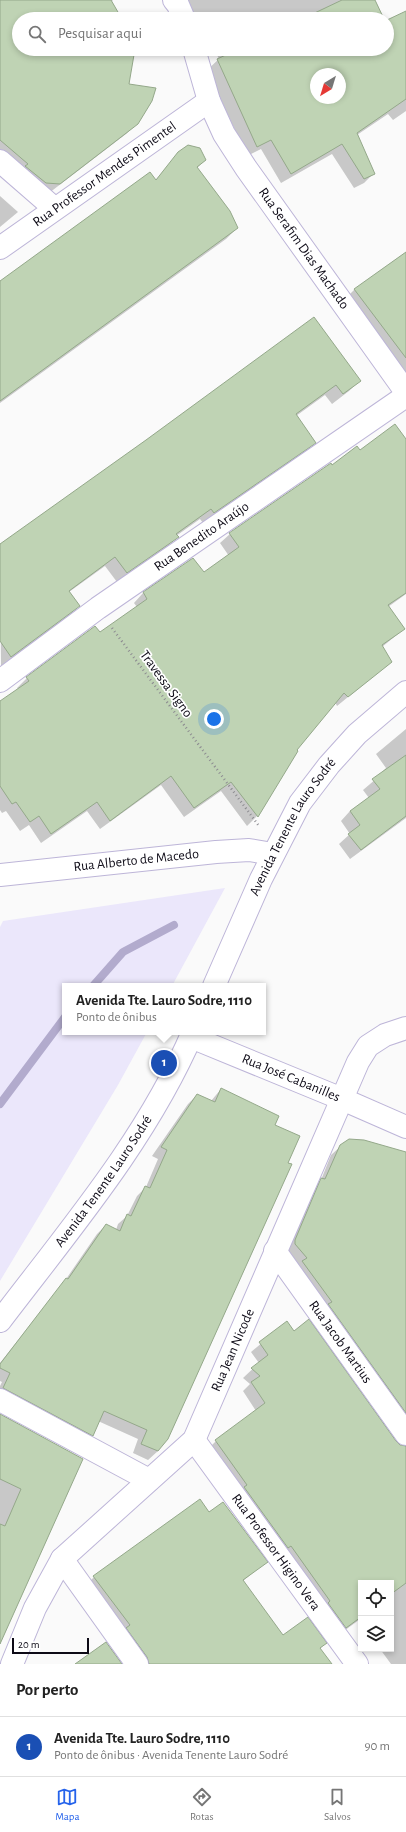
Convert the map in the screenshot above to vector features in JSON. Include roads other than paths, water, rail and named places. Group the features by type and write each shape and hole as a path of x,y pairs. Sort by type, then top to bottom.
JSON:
{"street":[{"path":"174,0 180,12"},
{"name":"Rua Serafim Dias Machado","path":"196,56 209,101 224,134 246,168 406,392"},
{"name":"Rua Professor Mendes Pimentel","path":"0,248 54,208 209,101"},
{"path":"0,161 54,208"},
{"name":"Rua Benedito Araújo","path":"0,681 98,608 406,396"},
{"name":"Avenida Tenente Lauro Sodré","path":"215,983 274,852 300,803 329,766 357,734 406,692"},
{"name":"Rua Alberto de Macedo","path":"0,875 216,852 249,850 274,852"},
{"name":"Rua José Cabanilles","path":"192,1035 342,1099 358,1062 368,1046 385,1035 406,1028"},
{"name":"Avenida Tenente Lauro Sodré","path":"0,1321 129,1149 161,1098 192,1035"},
{"path":"342,1099 406,1127"},
{"name":"Rua Jean Nicode","path":"12,1664 35,1608 62,1559 194,1440 342,1099"},
{"name":"Rua Jacob Martius","path":"275,1251 406,1434"},
{"path":"0,1400 149,1480"},
{"name":"Rua Professor Higino Vera","path":"194,1440 358,1664"},
{"path":"62,1559 137,1664"}],"waterway":[{"path":"96,983 123,952 174,925"},
{"path":"0,1104 62,1021"}],"place":[{"name":"Avenida Tte. Lauro Sodre, 1110","path":"164,1063"}]}
